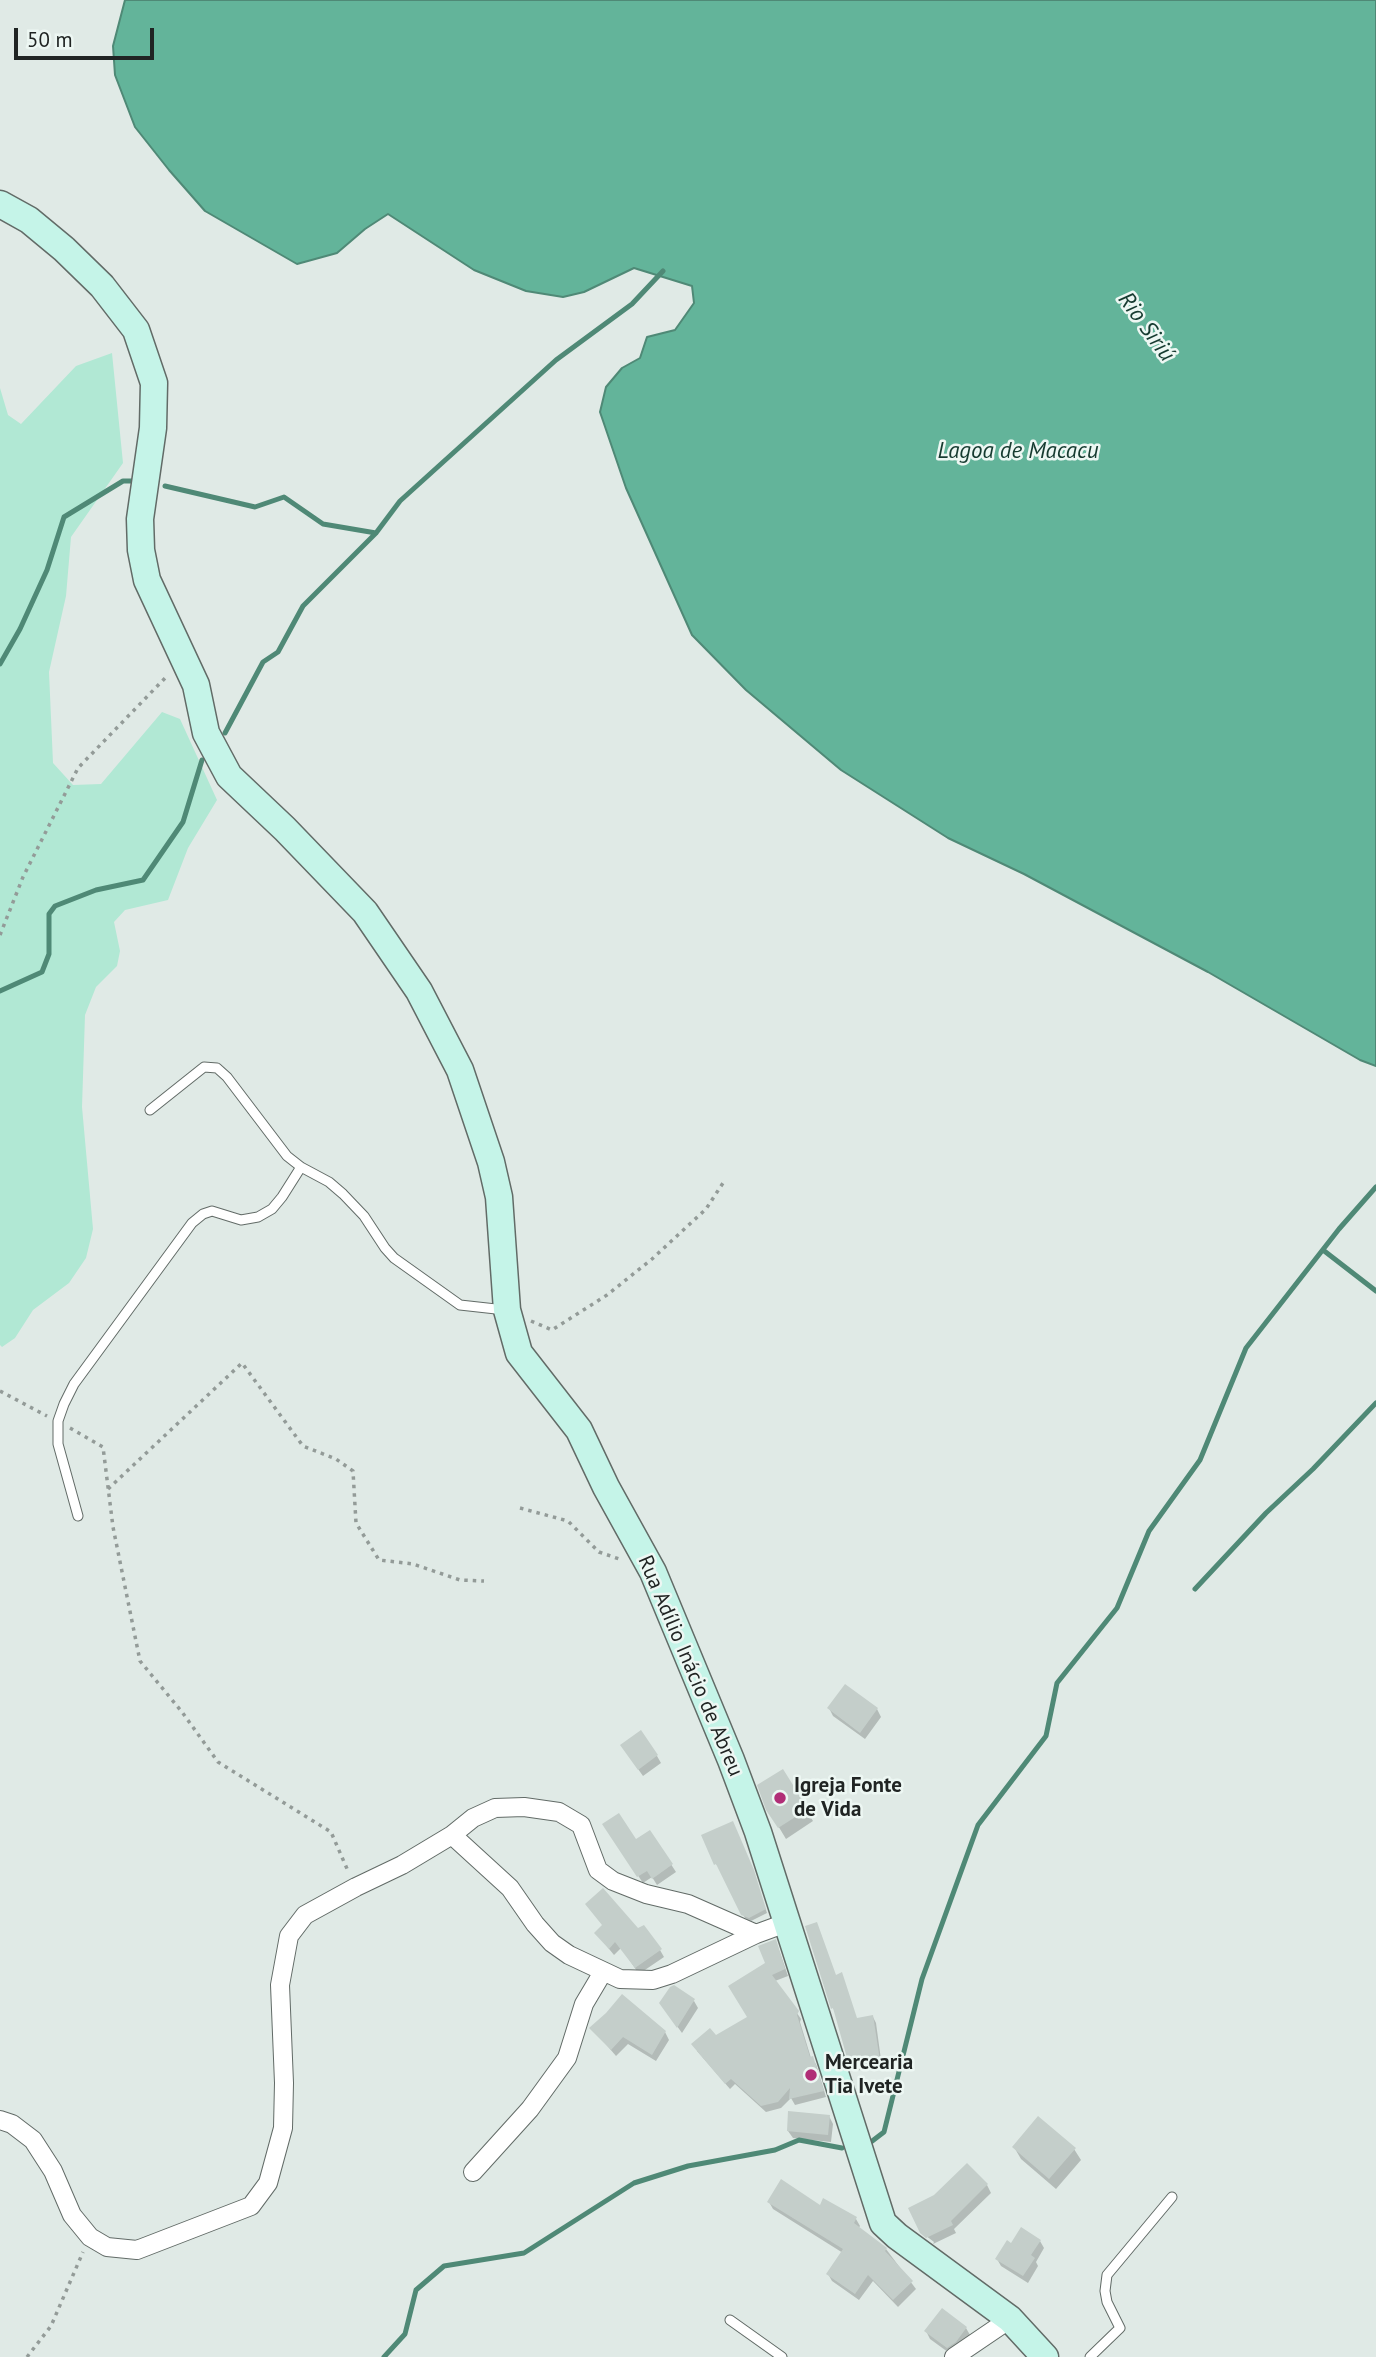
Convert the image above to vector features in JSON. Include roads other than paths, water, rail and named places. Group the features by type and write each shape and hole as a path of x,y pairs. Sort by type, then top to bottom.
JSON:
{"street":[{"name":"Rua Adílio Inácio de Abreu","path":"0,204 29,220 64,249 102,286 136,330 154,383 153,428 140,519 146,580 196,685 206,733 229,776 285,829 365,912 419,991 460,1070 491,1163 499,1197 507,1310 519,1353 579,1430 606,1488 653,1572 758,1832 883,2223 1010,2319 1045,2357"},
{"path":"0,2120 12,2124 33,2140 53,2171 72,2215 90,2237 107,2247 136,2250 251,2206 268,2183 283,2128 280,1985 289,1936 305,1915 402,1865 452,1835 473,1818 495,1808 524,1807 559,1812 581,1825 598,1870 613,1881 646,1894 688,1903 756,1934"},
{"path":"452,1835 510,1888 552,1943 569,1955 620,1979 653,1980 672,1974 756,1934 786,1923"},
{"path":"473,2172 530,2109 567,2058 584,2004 603,1972"},
{"path":"954,2357 1010,2319"}],"lane":[{"path":"150,1110 204,1067 216,1068 227,1077 287,1156 343,1194 364,1216 394,1258 460,1305 507,1310"},
{"path":"78,1516 58,1444 58,1421 74,1384 192,1223 212,1211 242,1220 257,1217 272,1209 301,1167"},
{"path":"1090,2357 1120,2328 1107,2302 1107,2275 1172,2197"},
{"path":"730,2320 782,2357"}],"water":[{"name":"Lagoa de Macacu","path":"125,0 1376,0 1376,1066 1360,1060 1208,972 1024,874 948,838 841,770 746,690 692,635 626,488 600,412 606,387 622,368 640,358 647,337 675,330 694,303 692,286 634,268 584,292 563,297 526,291 474,270 388,214 337,253 297,264 205,211 135,127 115,75 113,46"}],"waterway":[{"path":"225,733 263,662 278,652 303,606 376,533 400,501 556,360 632,304 663,271"},
{"path":"0,664 20,629 47,570 64,517 123,481 135,481"},
{"path":"165,486 255,507 284,497 323,524 376,533"},
{"path":"0,991 42,972 49,954 49,914 55,906 96,890 143,880 183,822 202,760"},
{"path":"867,2145 884,2132 922,1979 978,1825 1046,1736 1057,1683 1117,1608 1149,1531 1200,1460 1246,1348 1339,1229 1376,1187"},
{"path":"1323,1250 1376,1291"},
{"path":"1195,1589 1266,1513 1313,1469 1376,1403"},
{"path":"384,2357 405,2334 416,2290 444,2266 524,2253 634,2183 688,2166 775,2150 799,2140 842,2148"}],"place":[{"name":"Igreja Fonte de Vida","path":"780,1798"},
{"name":"Mercearia Tia Ivete","path":"811,2075"}],"water label":[{"name":"Rio Siriú","path":"1146,327"}]}
